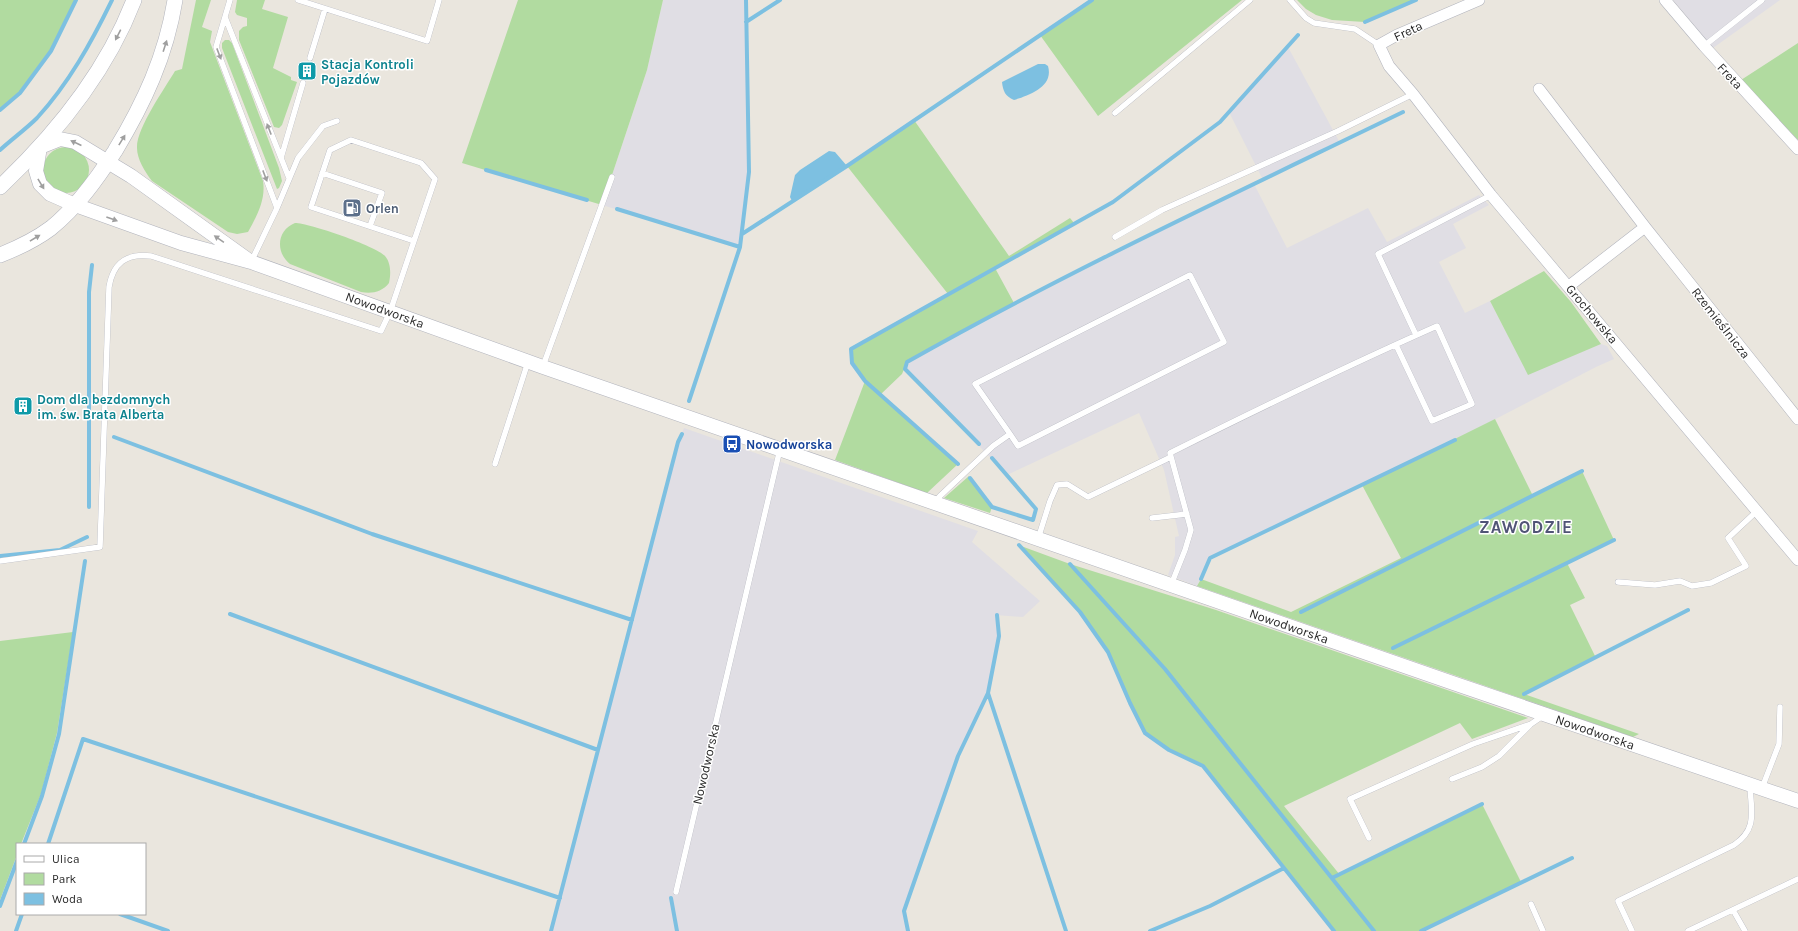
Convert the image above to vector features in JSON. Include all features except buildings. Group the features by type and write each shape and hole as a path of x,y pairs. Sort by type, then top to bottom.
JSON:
{"main road":[{"path":"0,187 40,147 78,100 98,71 134,0"},
{"path":"0,255 40,236 60,220 75,206 108,162 128,130 152,83 169,33 175,0"}],"street":[{"name":"Freta","path":"1389,66 1379,45 1397,35 1479,0"},
{"name":"Freta","path":"1670,2 1704,46 1798,149"},
{"name":"Grochowska","path":"1389,66 1413,94 1491,195 1798,560"},
{"name":"Rzemieślnicza","path":"1539,89 1645,227 1798,419"},
{"path":"75,206 50,194 40,184 36,170 40,147 60,139 75,142 131,176 251,262"},
{"name":"Nowodworska","path":"75,206 181,243 251,262 528,362 1544,715 1798,801"},
{"path":"1569,286 1645,227"}],"lane":[{"path":"230,0 216,47 277,208"},
{"path":"298,0 427,41 440,0"},
{"path":"1115,113 1250,0"},
{"path":"1290,0 1306,18 1314,24 1355,29 1379,45"},
{"path":"1704,46 1762,0"},
{"path":"310,58 325,9"},
{"path":"225,17 289,178"},
{"path":"280,158 303,83"},
{"path":"1115,236 1162,210 1338,131 1413,94"},
{"path":"251,262 277,208 298,158 323,126 337,121"},
{"path":"0,561 100,547 109,287 111,275 123,260 133,256 151,256 381,331 390,312 435,179 421,163 351,140 330,150 311,207 414,241"},
{"path":"322,174 382,193 370,226"},
{"path":"543,367 612,177"},
{"path":"1416,335 1378,254 1491,195"},
{"path":"1190,275 1224,342 1018,446 1010,434 975,384 1190,275"},
{"path":"1171,585 1191,530 1170,453 1416,335 1437,326 1472,404 1432,421 1396,345"},
{"path":"495,464 528,362"},
{"path":"935,503 940,496 992,446 1010,434"},
{"name":"Nowodworska","path":"676,892 780,449"},
{"path":"1038,539 1050,501 1057,485 1067,484 1088,497 1171,457"},
{"path":"1618,582 1655,585 1680,581 1692,586 1711,583 1746,566 1728,538 1757,511"},
{"path":"1152,518 1186,514"},
{"path":"1632,931 1618,901 1742,840 1752,824 1755,787 1779,744 1780,707"},
{"path":"1452,779 1482,767 1499,756 1531,724 1544,715"},
{"path":"1369,838 1350,799 1473,744 1531,724"},
{"path":"1688,931 1798,879"},
{"path":"1531,904 1543,931"},
{"path":"1733,910 1745,931"}],"shaded area":[{"path":"663,0 746,0 749,172 740,247 602,205 647,70"},
{"path":"1673,0 1780,0 1713,48"},
{"path":"1288,47 1340,143 1263,180 1229,112"},
{"path":"1254,184 1287,248 1368,208 1387,242 1479,195 1489,205 1453,224 1466,248 1439,262 1465,313 1490,301 1528,374 1601,344 1607,346 1614,359 1455,440 1210,558 1197,586 1168,575 1175,555 1175,537 1179,536 1164,470 1139,413 1007,475 905,369 907,362 987,317 1095,261"},
{"path":"684,428 978,531 972,542 1040,601 1023,617 996,615 998,636 987,691 957,754 903,910 907,931 551,931 678,442"}],"green space":[{"path":"0,0 76,0 51,51 20,93 0,110"},
{"path":"196,0 211,0 202,27 212,31 210,42 263,181 264,188 262,201 248,232 237,234 228,232 152,181 138,157 138,140 146,120 175,71 182,69"},
{"path":"237,0 265,0 262,9 288,17 273,68 291,77 291,80 297,82 282,125 279,128 274,127 239,40 239,31 243,27 247,26 247,18 237,15 235,12"},
{"path":"518,0 663,0 647,70 602,205 462,163"},
{"path":"1092,0 1242,0 1098,116 1040,35"},
{"path":"1297,0 1416,0 1365,22 1332,20 1316,15 1306,9"},
{"path":"225,40 229,40 232,43 279,168 282,181 277,189 222,48 222,43"},
{"path":"1798,43 1798,140 1741,80"},
{"path":"914,120 1009,256 1070,218 1074,223 995,268 1014,303 907,362 902,374 880,395 958,464 927,493 835,460 865,381 852,363 851,349 948,294 847,166"},
{"path":"66,147 79,151 85,157 89,170 85,183 79,189 66,193 53,189 47,183 43,170 47,157 53,151"},
{"path":"295,223 314,227 342,236 379,252 385,256 389,265 389,283 376,292 361,292 290,264 282,254 280,242 285,231 289,226"},
{"path":"1544,271 1571,302 1601,344 1528,375 1490,301"},
{"path":"1495,419 1533,496 1582,471 1614,540 1567,563 1585,598 1570,605 1596,658 1524,694 1639,734 1633,737 1197,586 1201,579 1291,612 1401,558 1362,485"},
{"path":"969,476 992,507 990,513 944,498"},
{"path":"1021,546 1070,564 1216,610 1528,718 1472,739 1460,723 1284,806 1340,875 1482,804 1521,882 1421,931 1335,931 1204,765 1168,748 1145,732 1108,650 1079,610"},
{"path":"73,632 57,733 41,794 21,843 16,843 16,858 0,900 0,641"}],"water":[{"path":"1038,64 1045,64 1048,66 1049,73 1044,85 1033,93 1014,100 1007,95 1004,91 1002,82"},
{"path":"829,151 835,152 847,166 792,201 790,197 795,175 800,170"}],"waterway":[{"path":"0,110 20,93 51,51 76,0"},
{"path":"0,150 37,118 49,105 79,62 112,0"},
{"path":"689,401 740,247 749,172 746,0"},
{"path":"746,22 780,0"},
{"path":"742,234 847,166 1092,0"},
{"path":"1365,22 1416,0"},
{"path":"958,464 865,381 852,363 851,349 1113,202 1220,122 1298,35"},
{"path":"979,444 905,369 907,362 968,328 1091,264 1403,112"},
{"path":"486,170 587,200"},
{"path":"617,209 740,247"},
{"path":"89,507 89,292 92,265"},
{"path":"551,931 678,442 682,434"},
{"path":"114,437 372,534 632,620"},
{"path":"1201,579 1210,558 1455,440"},
{"path":"970,478 992,507 1033,520 1036,509 992,458"},
{"path":"1301,612 1582,471"},
{"path":"0,556 60,550 87,537"},
{"path":"1393,648 1614,540"},
{"path":"1019,545 1080,612 1108,652 1145,733 1169,750 1203,766 1334,931"},
{"path":"24,843 42,796 59,734 85,561"},
{"path":"1070,564 1165,669 1374,931"},
{"path":"1524,694 1688,610"},
{"path":"230,614 598,750"},
{"path":"908,931 904,911 958,756 988,693 999,636 997,615"},
{"path":"988,693 1066,931"},
{"path":"48,843 83,739 560,898"},
{"path":"1332,878 1482,804"},
{"path":"1421,931 1572,858"},
{"path":"0,906 16,864"},
{"path":"1150,931 1210,906 1284,868"},
{"path":"671,898 677,931"},
{"path":"16,931 22,915"},
{"path":"123,915 168,931"}],"place":[{"name":"Stacja Kontroli Pojazdów","path":"307,71"},
{"name":"Orlen","path":"352,208"},
{"name":"Dom dla bezdomnych im. św. Brata Alberta","path":"23,406"},
{"name":"Nowodworska","path":"732,444"}],"district":[{"name":"ZAWODZIE","path":"1526,527"}]}
